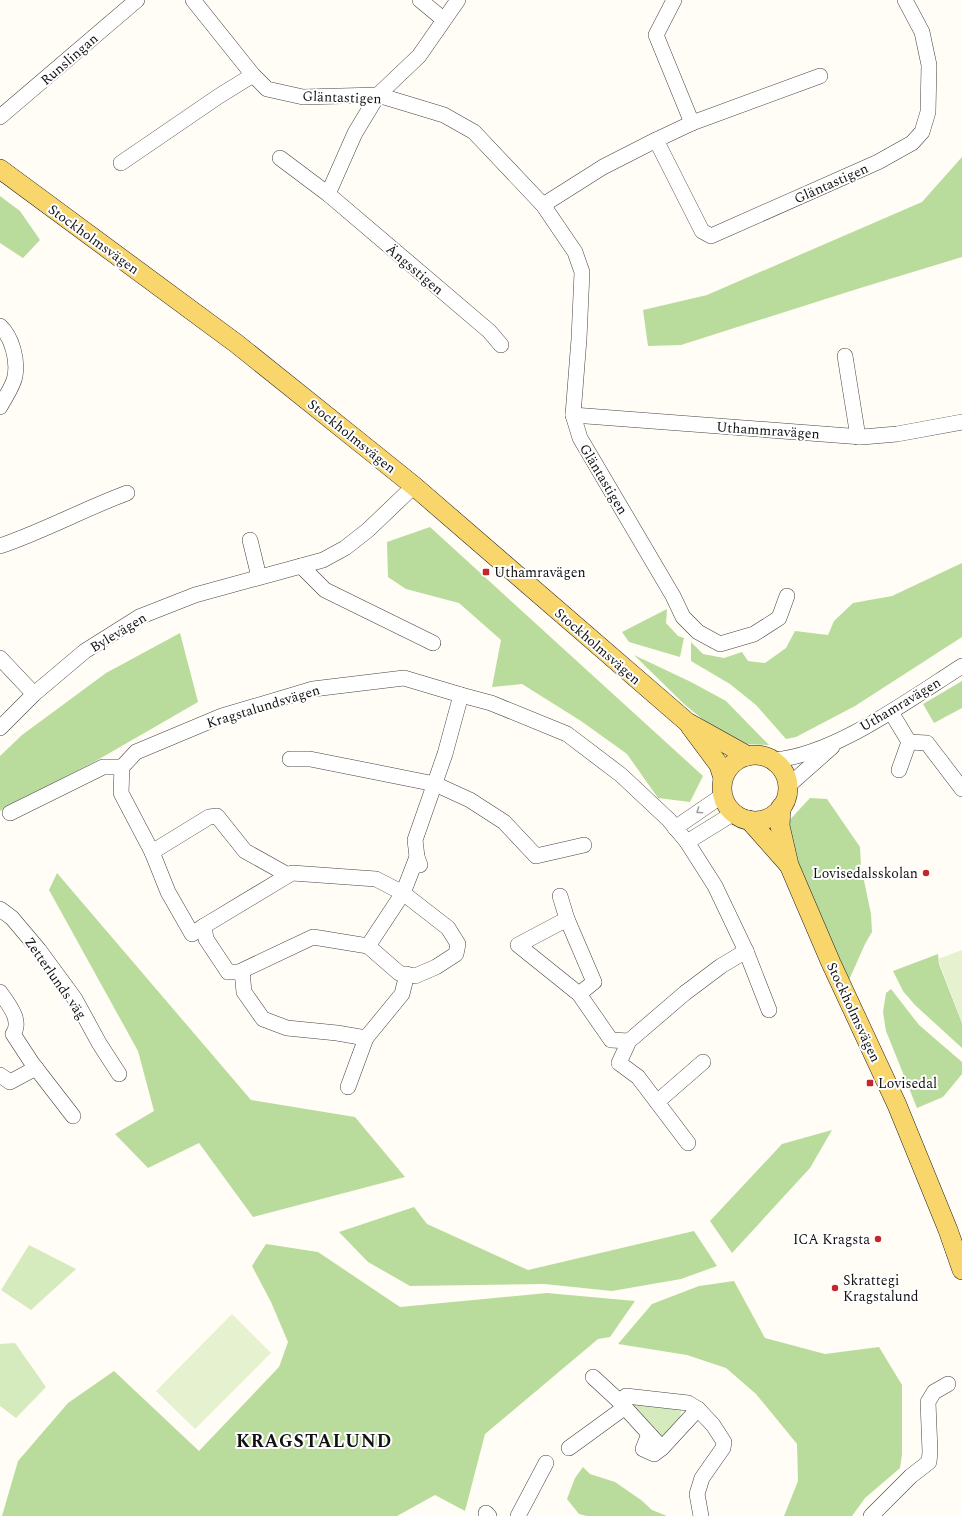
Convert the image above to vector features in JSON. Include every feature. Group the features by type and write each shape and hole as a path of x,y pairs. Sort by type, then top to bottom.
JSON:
{"main road":[{"name":"Stockholmsvägen","path":"0,170 237,344 414,486 687,722 748,756"},
{"name":"Stockholmsvägen","path":"687,722 718,764 723,787"},
{"path":"759,755 774,760 782,768 786,775 788,786 786,798 781,807 767,818 741,816 727,805 723,787 728,769 736,761 748,756 759,755"},
{"name":"Stockholmsvägen","path":"781,807 780,826 789,865 831,963 897,1105 948,1230 962,1270"},
{"name":"Stockholmsvägen","path":"741,816 789,865"}],"street":[{"name":"Runslingan","path":"0,118 137,0"},
{"name":"Gläntastigen","path":"193,0 253,75 267,89 303,97 378,96 444,115 474,132 543,205 575,252 582,272 579,339 573,415 580,438 673,596 683,617 698,632 720,644 754,634 779,618 787,596"},
{"path":"420,0 444,20"},
{"path":"328,194 355,133 378,96 419,56 458,0"},
{"path":"674,0 656,35 692,123"},
{"name":"Gläntastigen","path":"656,140 702,231 711,236 878,162 912,143 922,132 928,112 929,65 922,32 906,0"},
{"path":"121,162 253,75"},
{"path":"543,205 603,167 692,123 820,76"},
{"name":"Ängsstigen","path":"280,158 328,194 489,331 501,345"},
{"path":"0,326 15,353 15,376 0,407"},
{"path":"845,356 858,437"},
{"name":"Uthammravägen","path":"573,415 858,437 896,434 962,422"},
{"name":"Bylevägen","path":"0,728 34,694 85,651 139,617 195,595 323,560 345,548 368,530 414,486"},
{"path":"0,546 49,527 102,502 127,493"},
{"path":"250,540 259,577"},
{"path":"301,566 325,590 433,643"},
{"path":"0,658 34,694"},
{"name":"Uthamravägen","path":"774,760 794,758 838,741 891,712 962,666"},
{"name":"Kragstalundsvägen","path":"122,767 136,752 214,719 313,689 404,678 491,703 567,734 621,775 669,820 687,842 715,886 746,951 769,1010"},
{"path":"368,946 403,893 419,861 416,840 445,754 461,695"},
{"path":"891,712 909,742 900,770"},
{"name":"Uthamravägen","path":"788,786 838,741"},
{"path":"909,742 927,742 962,790"},
{"path":"290,759 310,758 435,784 470,800 504,822 521,838 536,856 584,845"},
{"path":"10,813 103,767 122,767 122,793 152,852 168,892 192,934 204,926 292,873 376,879 403,893 448,928 458,944 456,954 436,967 415,976 399,973 368,946 313,937 239,972 228,972 206,939 204,926"},
{"path":"675,828 723,787"},
{"path":"152,852 209,817 217,816 245,851 288,875"},
{"path":"687,842 741,816"},
{"path":"560,896 567,919 594,982 579,994"},
{"name":"Zetterlunds väg","path":"0,909 12,918 44,956 75,999 98,1043 119,1074"},
{"path":"567,919 518,944 579,994 610,1040 629,1041"},
{"path":"688,1143 638,1077 619,1063 629,1041 685,993 721,966 746,951"},
{"path":"242,970 244,992 263,1019 286,1028 337,1033 366,1038"},
{"path":"348,1087 366,1038 402,994 407,974"},
{"path":"0,992 16,1017 16,1030 13,1034 36,1068 73,1116"},
{"path":"657,1102 703,1062"},
{"path":"0,1075 10,1082 36,1068"},
{"path":"593,1377 621,1404 662,1448 698,1409"},
{"path":"870,1516 911,1476 929,1462 928,1402 934,1392 948,1384"},
{"path":"569,1448 621,1404 626,1396 688,1403 698,1409 713,1425 724,1442 723,1448 702,1478 697,1494 701,1516"},
{"path":"518,1516 546,1463"}],"green space":[{"path":"962,157 962,257 681,345 648,346 643,310 707,295 922,202"},
{"path":"0,196 20,211 40,240 23,258 0,243"},
{"path":"430,527 703,776 690,802 658,798 627,754 581,721 522,684 492,687 501,640 459,603 406,589 388,577 387,542"},
{"path":"962,563 962,637 855,706 796,737 786,739 756,705 730,684 691,661 691,642 703,654 724,658 742,652 748,661 765,663 786,648 795,631 828,635 834,621 853,603 892,596"},
{"path":"667,609 666,623 678,636 684,638 680,657 629,642 622,632"},
{"path":"180,633 198,702 94,762 0,811 0,756 22,735 106,673"},
{"path":"634,655 691,682 726,701 769,745 741,744 728,740 684,704"},
{"path":"962,681 962,708 934,723 923,704"},
{"path":"810,798 827,799 860,847 861,866 871,914 872,932 849,980 785,838 784,826"},
{"path":"57,873 251,1100 355,1117 405,1177 253,1217 199,1143 148,1168 115,1134 154,1111 138,1051 49,890"},
{"path":"962,950 962,1023 938,959"},
{"path":"938,954 939,964 962,1023 962,1048 915,1005 903,991 893,971"},
{"path":"891,989 919,1025 962,1062 962,1074 943,1097 917,1108 886,1031 883,1012 886,993"},
{"path":"832,1130 810,1168 732,1253 710,1221 782,1144"},
{"path":"414,1207 427,1224 528,1270 694,1231 717,1266 681,1279 612,1291 544,1284 410,1286 368,1262 339,1232"},
{"path":"266,1244 318,1252 400,1307 547,1293 635,1301 610,1337 598,1339 485,1434 465,1511 435,1495 397,1516 2,1516 18,1461 68,1403 114,1371 199,1451 279,1367 288,1342 271,1302 252,1266"},
{"path":"29,1245 76,1269 31,1310 1,1290"},
{"path":"734,1281 765,1338 825,1354 879,1347 902,1385 902,1454 900,1468 865,1498 852,1516 784,1516 798,1481 797,1444 756,1394 726,1368 687,1355 618,1344 652,1304 699,1286"},
{"path":"232,1314 271,1353 195,1429 156,1391"},
{"path":"15,1343 46,1387 16,1418 0,1406 0,1344"},
{"path":"632,1403 682,1406 680,1418 664,1442 630,1410"},
{"path":"583,1467 590,1474 615,1482 641,1500 652,1510 667,1516 587,1516 579,1514 567,1499 575,1478"}],"place":[{"name":"Uthamravägen","path":"486,572"},
{"name":"Lovisedalsskolan","path":"926,873"},
{"name":"Lovisedal","path":"870,1083"},
{"name":"ICA Kragsta","path":"878,1239"},
{"name":"Skrattegi Kragstalund","path":"835,1288"}],"district":[{"name":"KRAGSTALUND","path":"314,1441"}]}
